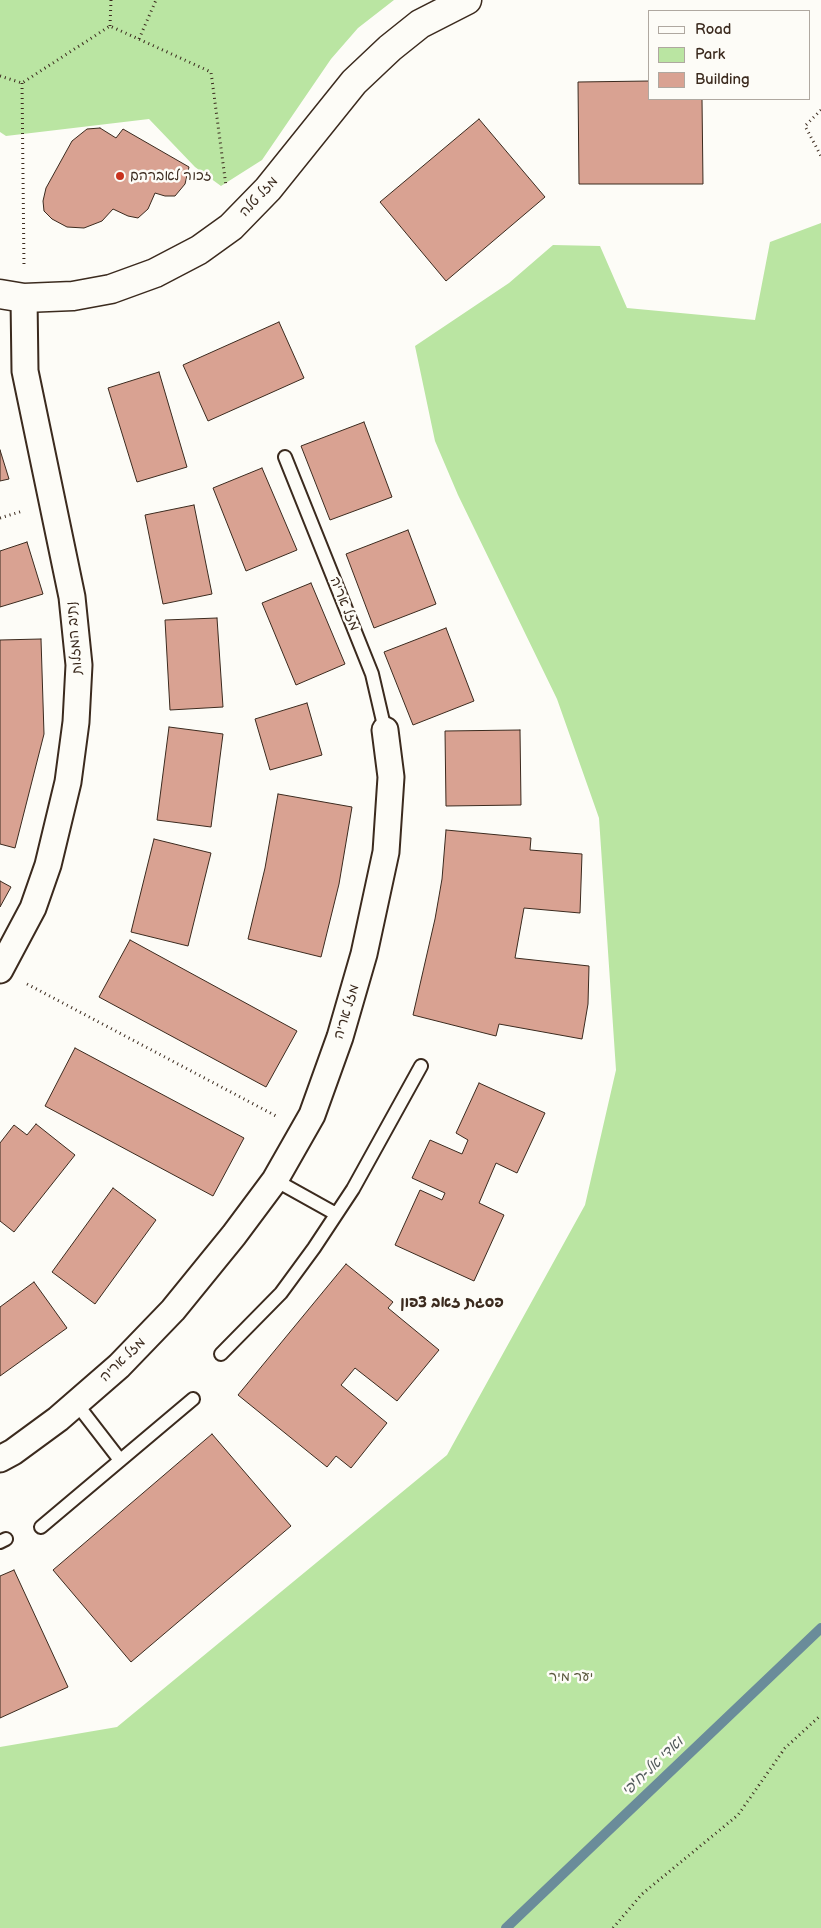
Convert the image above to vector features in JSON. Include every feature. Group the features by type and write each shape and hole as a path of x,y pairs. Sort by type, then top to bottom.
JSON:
{"street":[{"name":"מזל טלה","path":"12,296 73,296 120,286 155,273 199,250 231,227 268,189 354,82 376,61 420,24 467,0"},
{"name":"נתיב המזלות","path":"0,970 33,908 48,865 68,782 76,722 79,664 72,597 25,371 12,296"},
{"name":"מזל אריה","path":"0,1459 13,1452 76,1403 119,1366 173,1310 234,1235 275,1180 312,1115 334,1055 359,973 386,852 391,777 385,730"}],"lane":[{"name":"מזל אריה","path":"285,457 372,674 385,730"},
{"path":"221,1354 281,1292 314,1248 353,1189 421,1066"},
{"path":"275,1180 336,1214"},
{"path":"41,1527 193,1399"},
{"path":"76,1403 120,1460"}],"path":[{"path":"110,26 112,0"},
{"path":"139,39 156,0"},
{"path":"110,26 211,72 231,227"},
{"path":"22,83 110,26"},
{"path":"0,76 22,83"},
{"path":"12,296 22,83"},
{"path":"821,110 805,126 821,156"},
{"path":"0,970 304,1130"},
{"path":"613,1928 642,1894 738,1815 785,1748 821,1715"}],"green space":[{"path":"0,0 394,0 358,28 331,59 262,160 221,186 195,167 149,119 6,136 0,132"},
{"name":"יער מיר","path":"821,223 821,1928 0,1928 0,1747 117,1727 447,1455 585,1205 616,1070 599,818 557,699 458,495 435,441 415,346 509,283 553,245 600,246 627,308 755,320 770,242"}],"building":[{"path":"648,81 648,100 702,100 703,184 579,184 578,82"},
{"path":"479,119 545,197 446,281 380,202"},
{"name":"זכור לאברהם","path":"100,128 116,138 123,129 189,167 185,184 175,196 155,193 148,209 138,218 128,216 113,209 102,221 84,228 67,227 52,219 44,211 43,201 46,188 72,141 87,129"},
{"path":"279,322 304,378 208,421 183,365"},
{"path":"159,372 187,467 137,482 108,388"},
{"path":"364,422 392,497 330,520 301,446"},
{"path":"0,450 9,479 0,481"},
{"path":"262,468 297,550 246,571 213,488"},
{"path":"194,505 212,594 163,604 145,515"},
{"path":"408,530 436,604 374,628 346,554"},
{"path":"27,542 43,594 0,607 0,551"},
{"path":"311,583 345,664 296,685 262,603"},
{"path":"217,618 223,707 170,710 165,620"},
{"path":"446,628 474,701 413,725 384,652"},
{"path":"41,639 44,734 15,848 0,844 0,640"},
{"path":"307,703 322,755 270,770 255,719"},
{"path":"169,727 223,734 211,827 157,820"},
{"path":"520,730 521,805 446,806 445,731"},
{"path":"278,794 352,807 339,884 321,957 248,939 265,868"},
{"path":"446,830 531,838 530,850 582,854 580,913 524,908 515,958 589,966 588,1004 582,1039 499,1024 496,1036 413,1015 435,919 442,879"},
{"path":"154,839 211,853 188,946 131,932"},
{"path":"0,881 11,887 0,907"},
{"path":"130,940 297,1031 266,1087 99,997"},
{"path":"75,1048 244,1138 213,1196 45,1106"},
{"path":"479,1083 545,1113 517,1173 496,1163 479,1203 504,1215 474,1281 395,1245 420,1190 442,1200 445,1193 412,1178 430,1140 462,1154 468,1140 456,1133"},
{"path":"36,1124 75,1155 14,1232 0,1221 0,1143 14,1125 27,1135"},
{"path":"113,1188 156,1220 95,1304 52,1272"},
{"path":"346,1264 393,1302 388,1308 439,1350 397,1401 355,1368 341,1385 387,1423 351,1468 336,1456 327,1467 238,1395"},
{"path":"34,1282 67,1328 0,1376 0,1307"},
{"path":"212,1434 291,1526 131,1662 53,1570"},
{"path":"14,1570 68,1687 0,1718 0,1576"}],"waterway":[{"name":"ואדי אל-ח'פי","path":"506,1928 821,1628"}],"place":[{"name":"זכור לאברהם","path":"120,176"}],"district":[{"name":"פסגת זאב צפון","path":"452,1303"}]}
